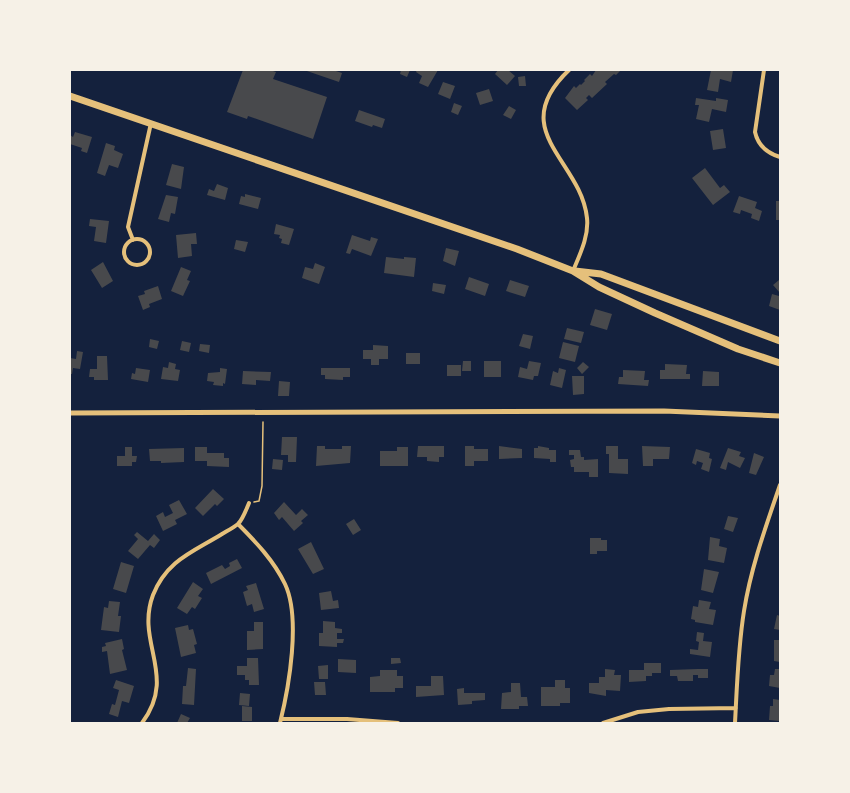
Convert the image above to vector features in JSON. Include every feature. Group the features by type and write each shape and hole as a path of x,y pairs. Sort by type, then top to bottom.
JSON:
{"highway":[{"path":"70,96 517,249 573,271 599,287 738,349 780,363"},
{"path":"573,271 601,274 780,341"}],"street":[{"path":"569,70 549,92 545,113 545,134 579,192 586,210 586,232 573,271"},
{"path":"764,70 755,132 757,139 765,150 780,157"},
{"path":"133,240 128,227 151,123"},
{"path":"133,240 144,242 150,248 150,256 141,264 130,263 125,256 127,245 133,240"},
{"path":"70,413 664,411 780,416"},
{"path":"735,723 740,641 744,609 758,551 780,485"},
{"path":"142,723 150,713 157,695 156,668 148,623 149,609 158,583 166,571 176,561 238,524 249,503"},
{"path":"238,524 258,544 276,568 288,593 292,612 292,646 290,670 280,721 347,719 398,723"},
{"path":"604,723 638,712 669,709 736,708"}],"path":[{"path":"249,503 259,501 262,486 263,422"}],"building":[{"path":"243,70 270,70 276,72 273,79 327,97 313,139 248,116 247,119 227,112"},
{"path":"304,70 333,70 342,73 339,82"},
{"path":"401,70 410,70 407,77 400,74"},
{"path":"417,70 438,70 428,87 419,83 422,76 416,72"},
{"path":"498,70 508,70 515,76 507,85 495,74"},
{"path":"596,70 621,70 605,82 607,84 592,98 589,95 586,98 588,100 577,110 565,98 574,86 576,88 580,84 581,85 590,74 592,76"},
{"path":"711,70 733,70 731,82 720,79 718,92 707,90"},
{"path":"525,76 526,86 519,86 518,77"},
{"path":"443,82 455,86 450,99 438,94"},
{"path":"489,89 493,101 480,105 476,93"},
{"path":"696,98 716,101 716,98 728,100 726,112 712,109 709,122 696,119 699,105 695,105"},
{"path":"454,103 462,106 458,115 451,112"},
{"path":"509,106 516,110 511,119 503,115"},
{"path":"359,110 385,119 382,128 373,125 372,127 355,121"},
{"path":"723,129 726,148 713,150 710,131"},
{"path":"75,132 92,137 87,153 81,151 82,148 70,144 70,135 73,137"},
{"path":"106,143 115,146 114,150 123,154 118,168 109,165 105,176 97,173"},
{"path":"172,164 184,167 181,189 166,185"},
{"path":"705,168 720,188 724,185 730,192 713,205 692,178"},
{"path":"217,184 228,188 225,200 207,195 209,189 214,191"},
{"path":"245,194 261,198 258,209 239,204 241,196 245,197"},
{"path":"166,195 178,197 175,214 171,213 169,222 158,219"},
{"path":"739,196 757,202 755,208 762,211 759,221 751,218 752,214 741,210 740,214 733,212"},
{"path":"776,201 780,201 780,220 776,220"},
{"path":"90,219 109,221 106,243 94,241 96,227 89,226"},
{"path":"276,224 294,229 289,245 281,243 282,239 279,238 280,235 274,234"},
{"path":"196,233 197,244 191,244 192,256 178,258 176,235"},
{"path":"352,235 370,241 371,237 378,239 371,256 352,249 350,254 346,253"},
{"path":"236,240 248,242 245,252 234,249"},
{"path":"446,248 459,251 455,266 443,261"},
{"path":"386,257 404,259 404,257 416,258 414,277 384,273"},
{"path":"103,262 113,281 102,288 91,270"},
{"path":"315,263 325,267 319,284 302,278 305,267 313,269"},
{"path":"181,267 191,271 187,280 190,281 183,296 171,291"},
{"path":"469,277 489,284 485,296 465,289"},
{"path":"510,280 529,286 525,297 506,291"},
{"path":"779,280 780,281 780,293 773,285"},
{"path":"433,283 446,285 444,294 432,291"},
{"path":"158,286 162,299 149,304 150,307 143,310 138,296 145,294 144,291"},
{"path":"780,293 780,310 769,306 772,294 779,296"},
{"path":"595,309 612,314 607,330 590,325"},
{"path":"567,328 584,332 581,343 564,339"},
{"path":"523,334 533,336 530,349 519,346"},
{"path":"150,339 159,341 157,349 149,347"},
{"path":"182,341 191,343 189,352 180,350"},
{"path":"563,342 579,346 575,362 559,358"},
{"path":"200,344 210,345 209,353 199,351"},
{"path":"373,345 388,346 388,359 379,359 379,365 371,365 371,359 363,359 363,350 373,350"},
{"path":"77,351 83,352 80,369 73,368 72,374 70,374 70,358 76,359"},
{"path":"406,353 420,353 420,364 406,364"},
{"path":"97,356 107,356 108,380 94,380 94,377 89,377 90,369 97,369"},
{"path":"463,361 471,361 471,371 462,371"},
{"path":"484,361 501,361 501,377 484,377"},
{"path":"529,361 541,363 538,376 534,376 533,380 518,377 520,367 527,369"},
{"path":"169,362 176,364 175,369 180,370 178,381 161,379 163,367 168,368"},
{"path":"583,362 589,367 582,374 577,368"},
{"path":"665,364 687,365 686,374 690,374 690,379 660,379 660,370 665,370"},
{"path":"447,365 461,365 461,376 447,376"},
{"path":"136,368 150,370 148,382 131,379 132,373 135,374"},
{"path":"220,368 227,369 225,384 223,383 223,386 213,385 214,382 207,381 208,373 220,372"},
{"path":"321,368 350,368 350,377 343,377 343,380 325,379 325,375 321,375"},
{"path":"559,368 566,370 562,388 550,385 553,371 558,373"},
{"path":"623,370 645,371 644,380 649,380 648,386 618,384 619,377 623,377"},
{"path":"243,371 271,372 270,381 256,380 256,385 242,384"},
{"path":"703,371 719,372 719,386 702,386"},
{"path":"572,376 584,376 584,394 573,395"},
{"path":"279,381 290,382 289,396 278,396"},
{"path":"282,437 297,437 296,462 288,462 288,455 281,455"},
{"path":"317,446 325,446 325,449 342,449 342,446 351,446 350,463 316,466"},
{"path":"418,446 444,446 444,457 439,457 439,462 427,461 427,457 417,457"},
{"path":"465,446 474,446 474,449 488,449 488,461 474,461 474,466 465,466"},
{"path":"499,446 522,449 522,458 499,459"},
{"path":"538,446 549,448 549,450 556,450 556,462 550,462 550,459 534,458 534,448 538,448"},
{"path":"606,446 618,446 618,459 628,459 628,474 609,473 609,454 606,454"},
{"path":"642,446 670,447 669,459 653,459 653,466 643,466"},
{"path":"125,447 132,447 132,456 137,456 136,462 132,462 132,466 117,466 117,456 125,456"},
{"path":"195,447 207,447 207,453 224,453 224,458 229,458 229,467 207,466 207,461 195,461"},
{"path":"397,447 408,447 408,466 380,466 380,451 397,451"},
{"path":"184,448 184,462 161,463 161,461 150,461 149,449"},
{"path":"728,448 741,452 739,456 745,458 740,468 728,462 726,470 720,468"},
{"path":"696,449 710,453 709,458 712,459 709,472 701,469 703,463 697,461 696,465 692,463"},
{"path":"569,450 580,450 581,457 584,457 584,460 598,459 598,477 589,477 589,472 574,472 574,467 571,467 570,460 574,459 574,455 569,455"},
{"path":"754,453 764,457 756,475 749,473"},
{"path":"273,459 283,460 282,470 272,469"},
{"path":"213,489 224,499 217,506 215,504 203,516 195,508"},
{"path":"179,500 187,514 175,520 177,524 163,531 156,516 163,512 165,517 173,513 169,505"},
{"path":"284,502 296,515 302,509 308,515 301,521 303,523 294,531 282,517 279,520 274,513"},
{"path":"728,516 738,518 733,532 724,529"},
{"path":"354,519 361,530 353,535 346,524"},
{"path":"137,532 148,541 154,534 160,540 154,548 150,545 138,559 128,551 138,539 134,535"},
{"path":"710,537 720,539 719,546 727,548 724,563 708,560"},
{"path":"590,538 601,538 601,540 607,540 607,551 597,551 597,554 590,554"},
{"path":"311,542 324,569 313,574 298,549"},
{"path":"237,559 242,568 211,584 206,573 222,565 225,569 230,566 229,563"},
{"path":"121,562 134,566 126,593 113,589"},
{"path":"704,569 719,572 713,593 701,590"},
{"path":"193,582 203,589 198,596 202,598 195,609 192,607 187,614 177,608"},
{"path":"256,583 264,609 254,612 252,604 247,606 243,592 248,590 246,586"},
{"path":"331,591 333,601 338,600 339,608 321,610 319,593"},
{"path":"699,600 711,602 709,609 716,610 713,625 695,622 695,620 691,619 693,606 698,607"},
{"path":"109,601 120,602 118,616 121,616 119,632 101,630 104,607 108,608"},
{"path":"777,615 780,616 780,630 774,629"},
{"path":"323,621 335,622 335,628 342,629 342,633 337,633 337,639 344,639 343,643 337,643 337,647 319,646 319,633 323,633"},
{"path":"254,622 263,622 263,649 247,650 247,631 254,631"},
{"path":"188,625 189,630 193,629 197,644 194,645 196,653 181,657 175,628"},
{"path":"697,632 704,633 703,641 712,642 710,657 690,654 690,649 698,650 699,642 696,641"},
{"path":"122,639 124,649 122,650 127,670 110,674 107,651 102,652 102,647 106,646 105,643"},
{"path":"774,640 780,640 780,662 774,661"},
{"path":"247,658 258,658 259,685 249,685 249,680 245,680 245,675 237,675 237,666 247,666"},
{"path":"391,658 400,658 401,663 391,664"},
{"path":"338,659 356,660 356,673 338,672"},
{"path":"644,663 661,663 661,673 652,673 652,676 646,676 646,681 629,682 629,670 644,670"},
{"path":"328,665 328,679 319,679 318,666"},
{"path":"188,668 196,669 194,705 182,704 183,686 186,686"},
{"path":"605,669 615,670 614,675 621,675 620,691 606,690 606,696 589,693 589,683 599,683 599,677 605,677"},
{"path":"708,669 708,678 698,678 698,675 693,675 693,681 678,681 677,676 670,676 670,670"},
{"path":"775,669 780,669 780,688 769,686 770,675 774,675"},
{"path":"380,670 397,670 397,676 403,676 403,688 395,688 395,692 370,692 370,677 380,676"},
{"path":"431,676 443,676 444,695 416,697 416,686 431,686"},
{"path":"116,680 134,686 129,703 122,701 118,717 109,714 112,704 115,705 119,690 113,688"},
{"path":"555,680 565,680 565,688 570,688 570,703 560,703 560,706 541,706 541,687 555,687"},
{"path":"314,682 325,682 326,695 315,695"},
{"path":"511,683 520,683 521,697 527,697 528,706 519,706 519,709 501,709 502,693 511,692"},
{"path":"464,688 464,693 485,693 485,700 472,701 472,704 458,705 457,689"},
{"path":"240,693 250,694 249,706 239,705"},
{"path":"773,699 780,700 780,721 769,720 770,706 773,706"},
{"path":"242,706 252,707 252,721 242,721"},
{"path":"181,714 190,718 187,723 177,723"}]}
